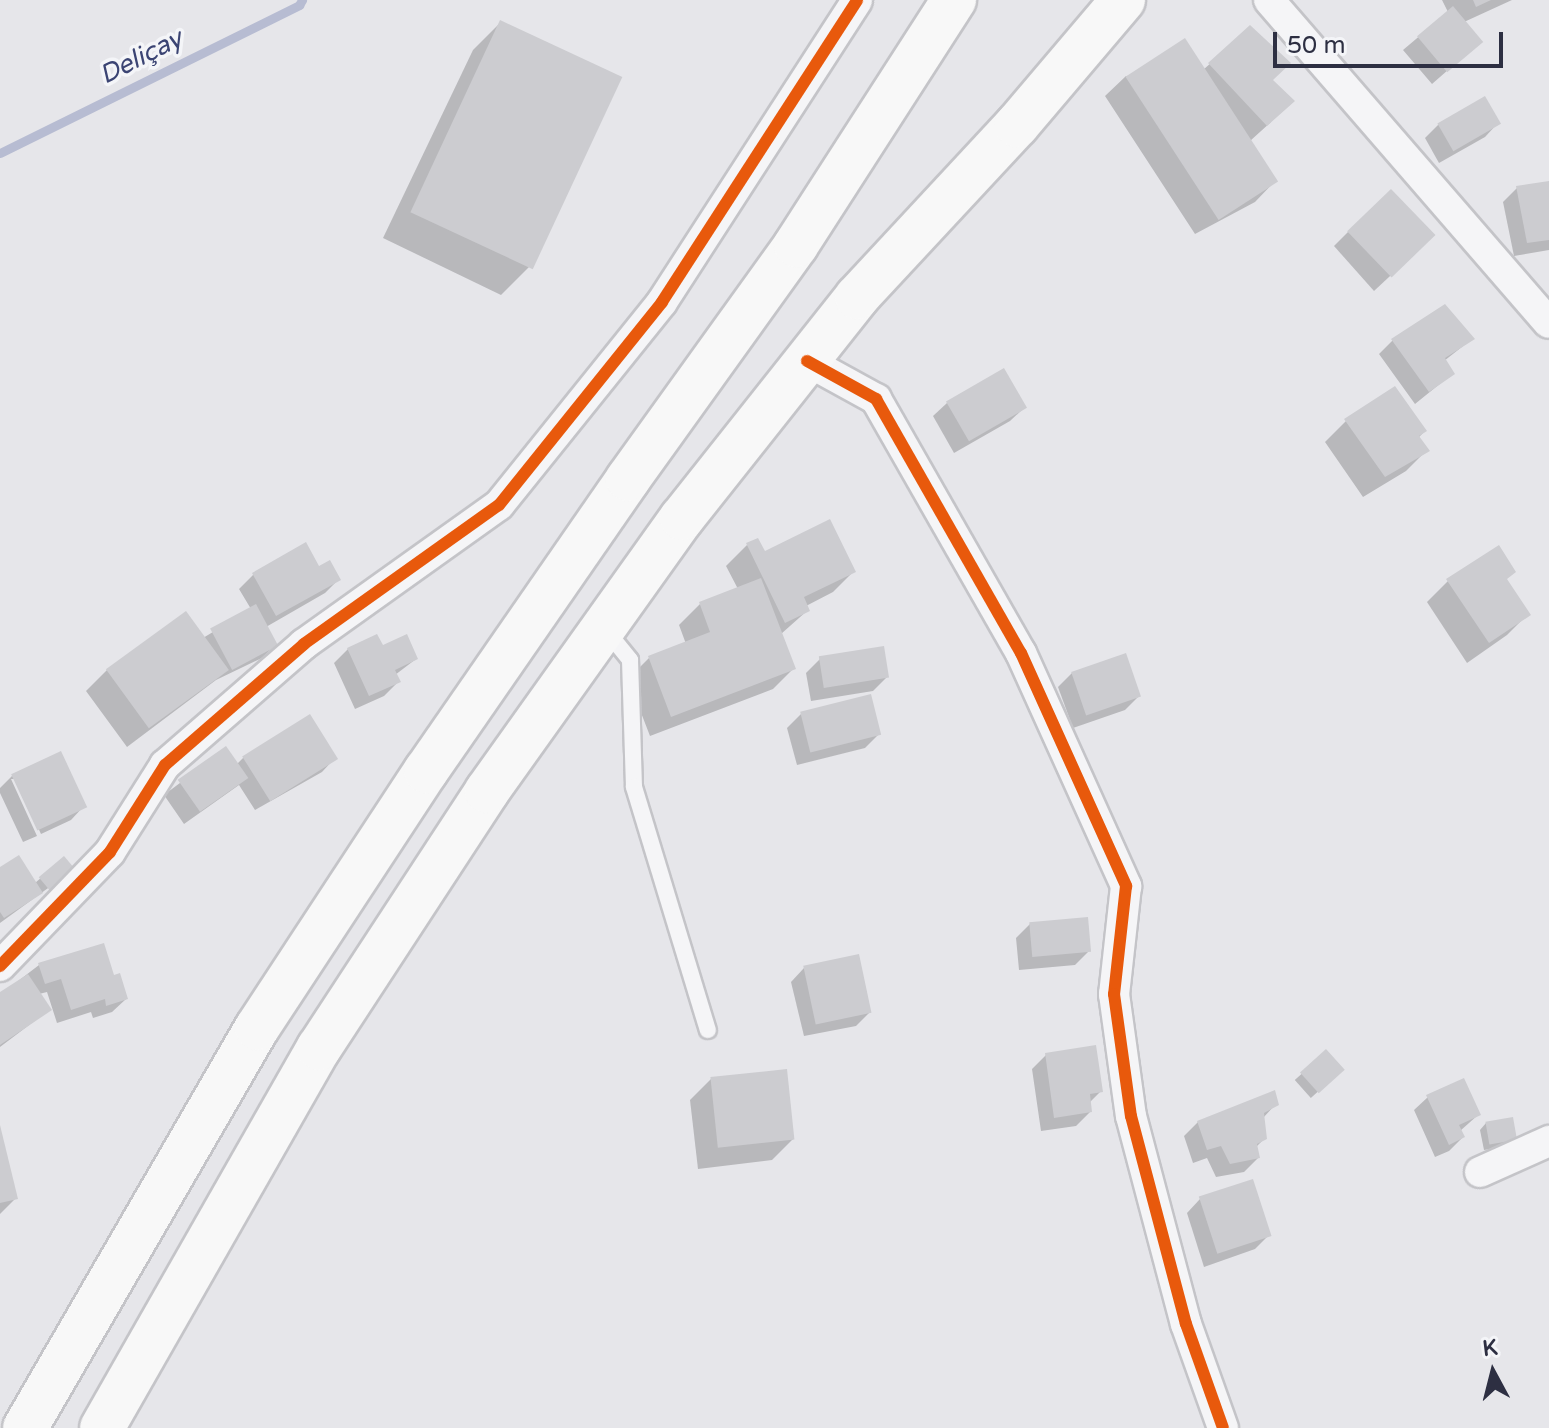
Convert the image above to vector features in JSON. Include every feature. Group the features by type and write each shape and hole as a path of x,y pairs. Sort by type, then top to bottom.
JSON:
{"highway":[{"path":"25,1428 257,1028 435,758 628,479 796,245 954,0"},
{"path":"102,1428 319,1048 487,791 604,627 682,518 857,297 1017,125 1123,0"}],"street":[{"path":"0,966 110,852 165,765 304,644 499,505 662,302 857,0"},
{"path":"1269,0 1549,323"},
{"path":"807,361 876,399 1021,653 1126,886 1114,994 1131,1116 1186,1324 1223,1428"},
{"path":"1480,1172 1549,1141"}],"lane":[{"path":"604,627 630,660 634,787 708,1030"}],"building":[{"path":"1473,0 1491,0 1476,7"},
{"path":"1453,6 1483,42 1447,72 1417,36"},
{"path":"500,20 622,77 533,269 410,212"},
{"path":"1250,25 1291,63 1273,80 1295,101 1267,126 1208,63"},
{"path":"1185,38 1278,181 1219,220 1125,77"},
{"path":"1485,96 1501,124 1453,151 1437,124"},
{"path":"1549,181 1549,240 1527,243 1516,186"},
{"path":"1391,189 1435,235 1392,277 1347,231"},
{"path":"1445,304 1475,339 1445,358 1455,374 1429,392 1391,339"},
{"path":"1004,368 1027,408 969,441 946,402"},
{"path":"1395,386 1427,431 1419,436 1430,451 1385,477 1344,419"},
{"path":"830,519 856,572 804,597 810,611 785,623 746,543 758,538 765,551"},
{"path":"306,542 319,566 330,560 341,580 276,616 252,573"},
{"path":"1499,545 1516,572 1507,579 1531,615 1489,643 1446,579"},
{"path":"761,578 796,669 671,717 648,656 710,632 699,602"},
{"path":"256,604 278,645 232,670 210,628"},
{"path":"186,611 229,670 149,728 106,669"},
{"path":"377,634 383,645 407,634 418,659 395,670 401,682 369,696 347,648"},
{"path":"884,646 889,678 824,688 819,656"},
{"path":"1126,653 1141,696 1086,715 1071,672"},
{"path":"871,694 881,735 810,752 800,712"},
{"path":"310,714 338,759 270,801 242,756"},
{"path":"226,746 248,778 200,812 178,780"},
{"path":"61,751 87,807 37,830 11,774"},
{"path":"19,855 43,893 4,918 0,912 0,867"},
{"path":"64,856 75,869 50,890 39,877"},
{"path":"1088,917 1091,952 1032,957 1029,922"},
{"path":"104,943 114,975 120,973 128,999 106,1006 105,999 71,1010 61,979 45,984 38,963"},
{"path":"859,954 871,1013 816,1025 803,966"},
{"path":"28,974 52,1010 0,1045 0,992"},
{"path":"1096,1045 1103,1092 1090,1094 1092,1112 1054,1118 1045,1053"},
{"path":"1326,1049 1345,1070 1319,1093 1300,1072"},
{"path":"787,1069 794,1140 718,1148 710,1077"},
{"path":"1464,1078 1481,1115 1459,1125 1465,1137 1449,1145 1426,1095"},
{"path":"1275,1090 1279,1105 1264,1113 1267,1139 1257,1144 1260,1158 1230,1164 1221,1146 1207,1150 1197,1121"},
{"path":"1513,1117 1517,1140 1489,1145 1485,1122"},
{"path":"0,1125 18,1199 0,1203"},
{"path":"1253,1179 1272,1236 1217,1254 1199,1197"}],"waterway":[{"name":"Deliçay","path":"0,153 299,5 302,0"}],"cycle path":[{"path":"0,966 110,852 165,765 304,644 499,505 662,302 857,0"},
{"path":"807,361 876,399 1021,653 1126,886 1114,994 1131,1116 1186,1324 1223,1428"}]}
